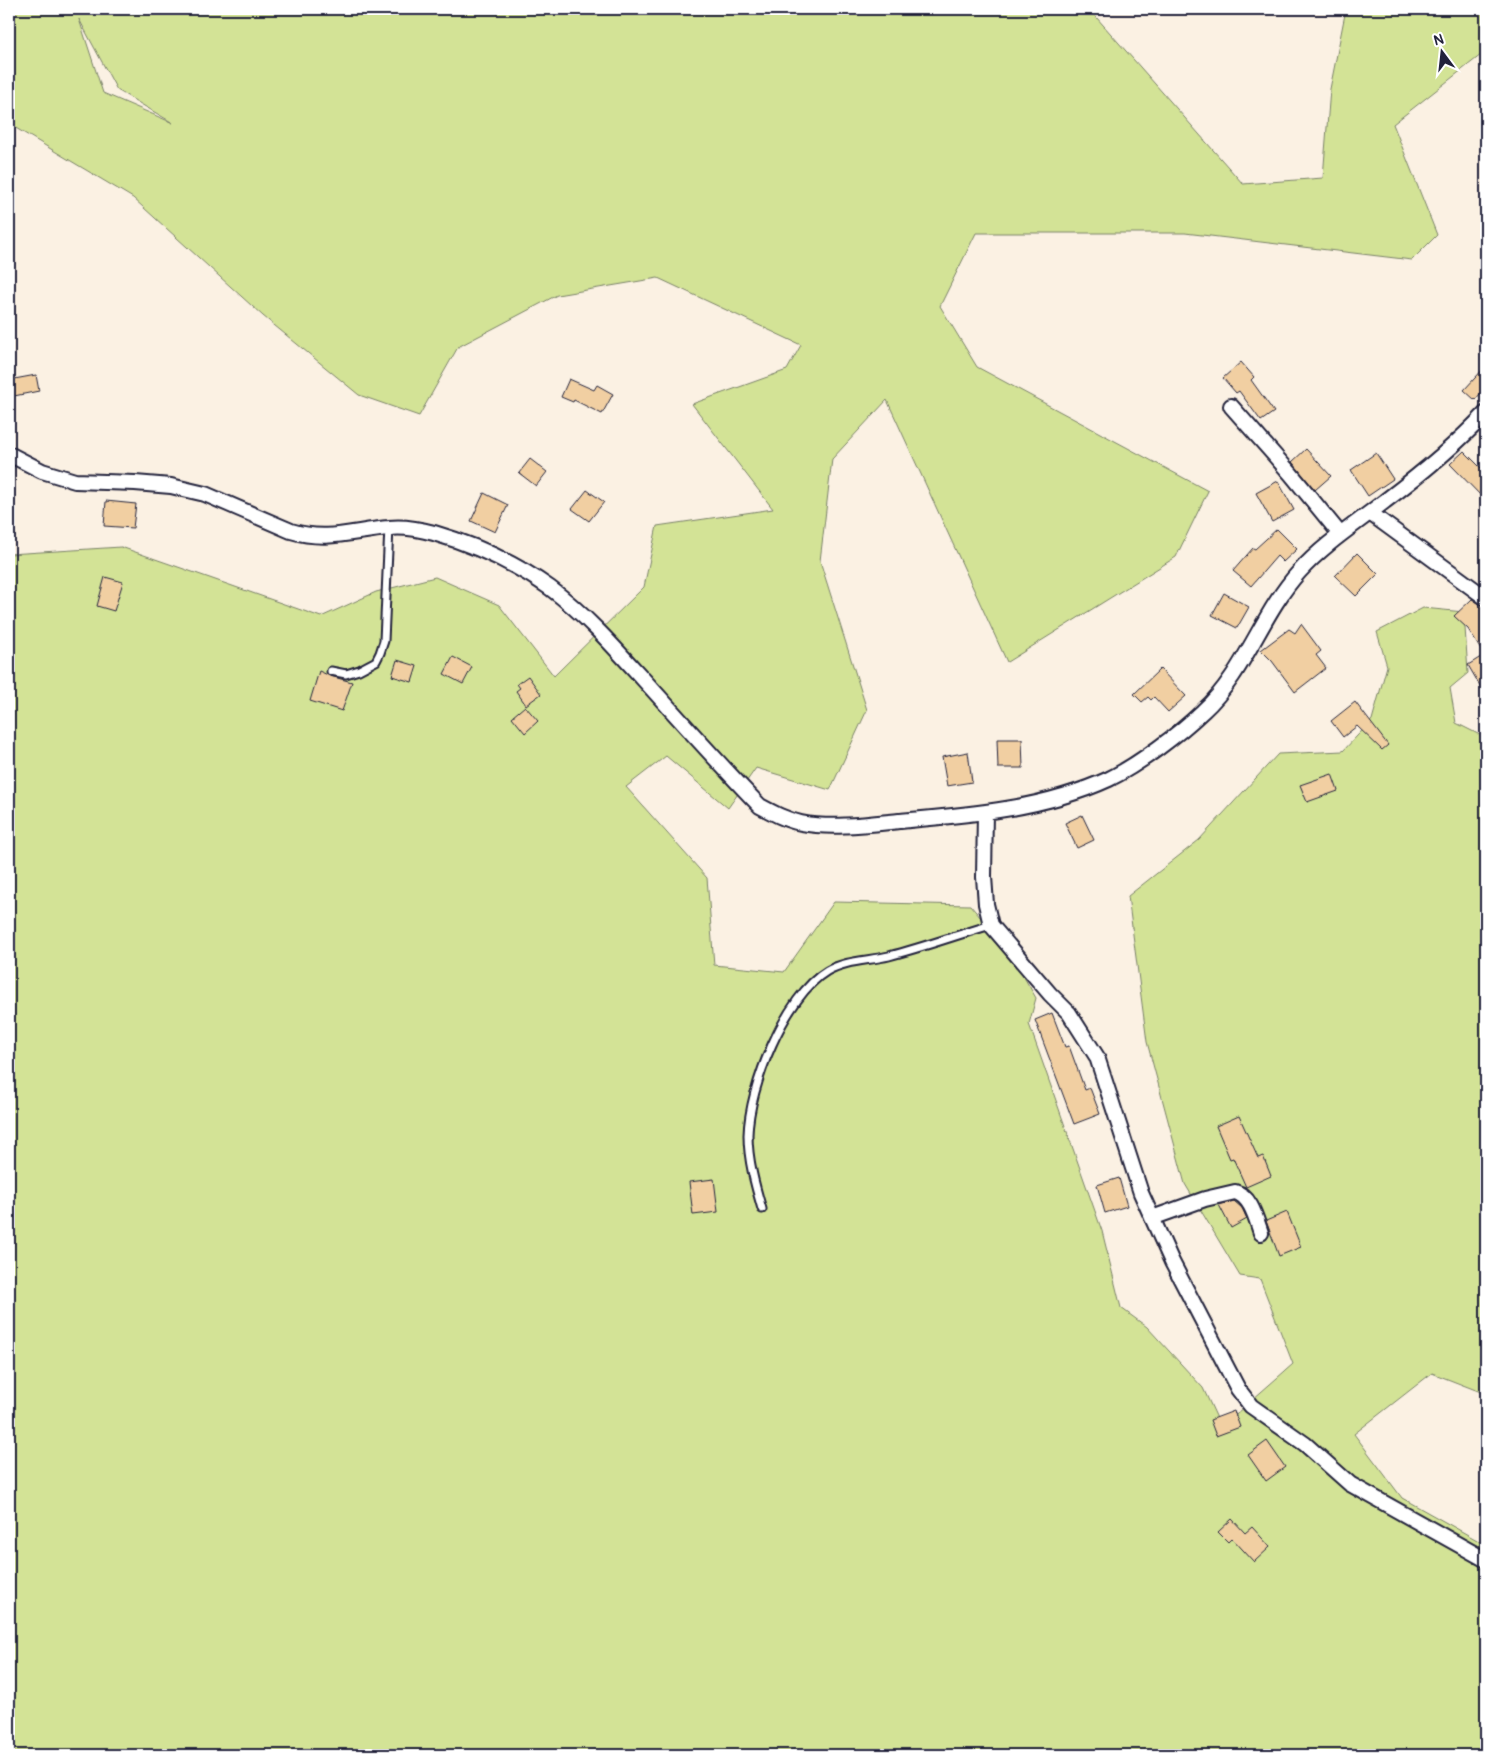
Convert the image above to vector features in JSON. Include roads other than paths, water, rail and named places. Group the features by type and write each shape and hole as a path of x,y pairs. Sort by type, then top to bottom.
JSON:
{"street":[{"path":"1231,406 1291,474 1340,534"},
{"path":"9,454 42,471 75,481 171,486 205,494 306,536 337,536 389,528 407,528 432,533 472,546 514,565 550,588 578,611 610,642 760,806 782,817 809,824 866,824 985,812 1049,799 1082,790 1110,778 1134,764 1205,710 1226,686 1241,664 1261,627 1299,572 1340,534 1420,475 1457,443 1486,413"},
{"path":"1370,513 1486,598"},
{"path":"985,812 984,876 986,904 991,925 1050,994 1069,1013 1097,1057 1141,1193 1172,1262 1238,1389 1251,1406 1305,1444 1350,1484 1486,1560"},
{"path":"1152,1218 1205,1199 1236,1192 1244,1196 1261,1233"}],"lane":[{"path":"331,671 346,674 359,670 376,661 380,653 384,641 389,528"},
{"path":"762,1209 751,1171 748,1135 751,1109 767,1058 782,1025 795,1003 816,979 828,971 855,961 888,956 991,925"}]}
